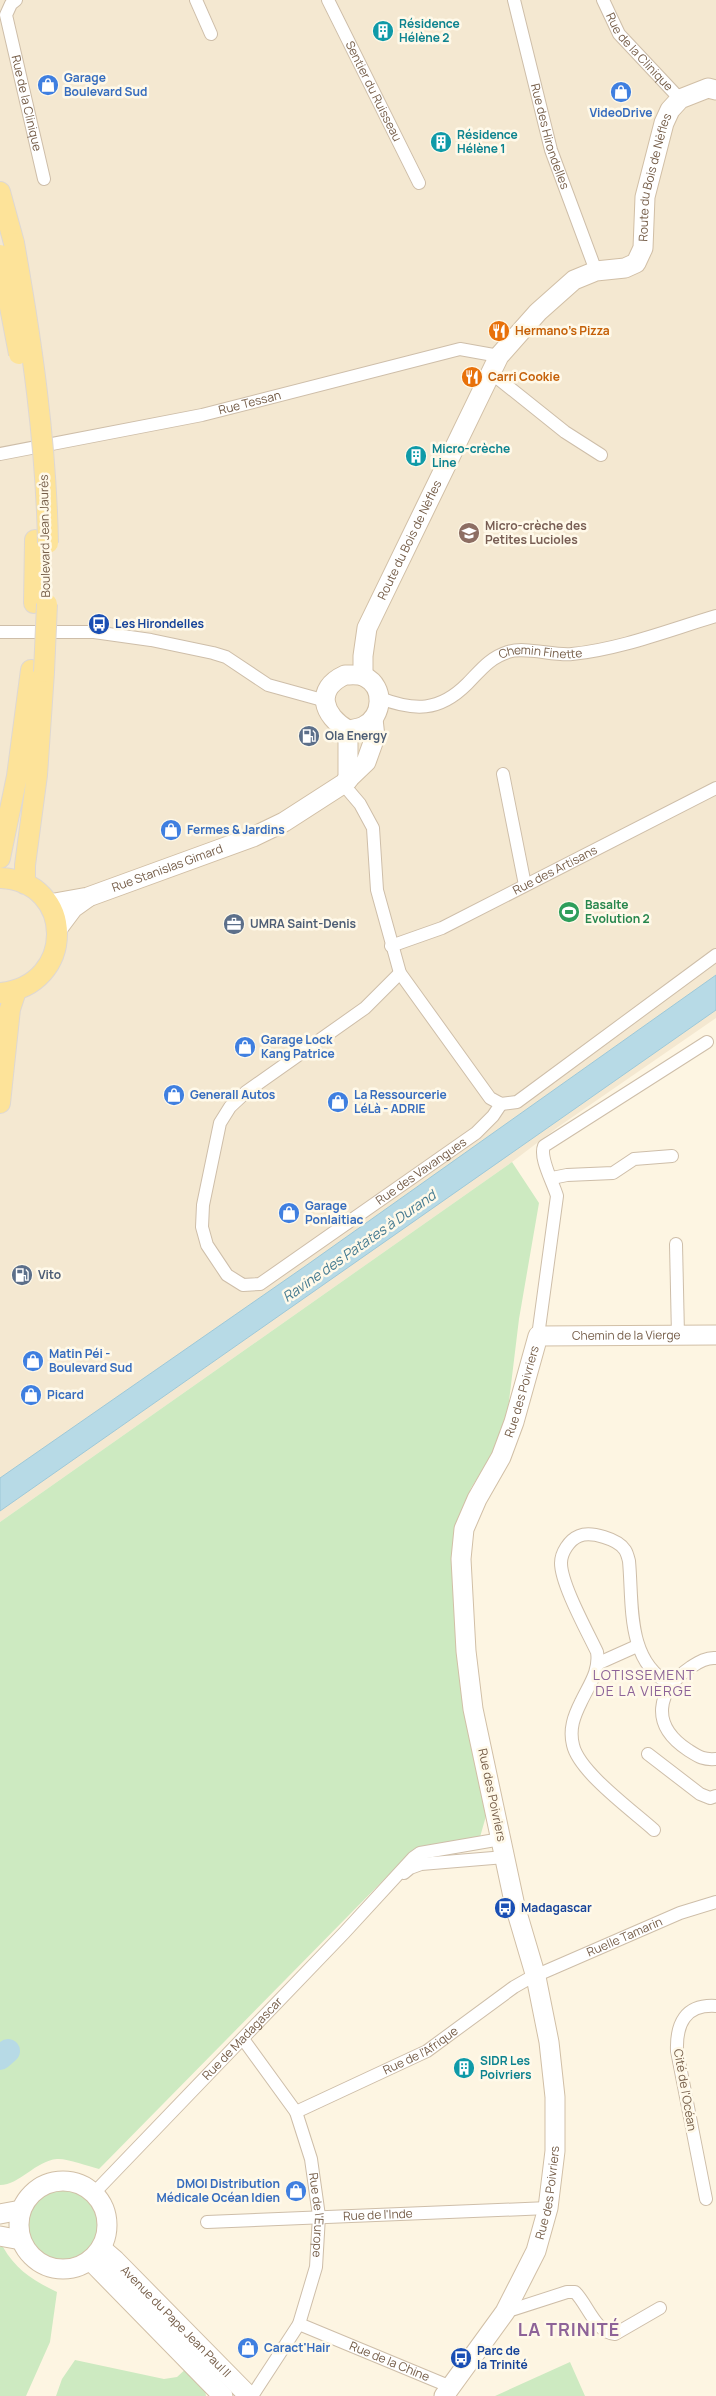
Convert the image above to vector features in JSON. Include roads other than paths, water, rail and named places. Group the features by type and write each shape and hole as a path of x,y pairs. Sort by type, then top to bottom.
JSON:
{"main road":[{"name":"Boulevard Jean Jaurès","path":"0,192 7,249 28,321 37,387 47,505 41,542 37,671 37,775 25,864 25,884"},
{"name":"Boulevard Jean Jaurès","path":"0,858 37,671"},
{"path":"0,878 11,879 25,884 49,904 58,928 55,953 46,970 33,983 8,992 10,1009 0,1103"}],"street":[{"name":"Rue de la Clinique","path":"16,0 11,4 6,15 44,179"},
{"path":"196,0 211,34"},
{"name":"Sentier du Ruisseau","path":"328,0 419,184"},
{"name":"Rue des Hirondelles","path":"514,0 551,150 596,271"},
{"name":"Rue de la Clinique","path":"603,0 619,34 680,99"},
{"name":"Route du Bois de Nèfles","path":"354,675 367,628 494,364 556,294 574,280 596,271 631,267 641,256 645,197 664,123 670,110 680,99 708,88 716,90"},
{"name":"Rue Tessan","path":"0,454 202,415 460,349 494,364"},
{"path":"494,364 565,432 601,455"},
{"name":"Chemin Finette","path":"380,698 403,707 423,707 446,701 466,685 494,657 511,650 570,654 610,648 716,616"},
{"path":"0,632 94,632 151,640 226,657 268,685 326,700"},
{"path":"354,675 371,681 380,698 379,706 372,720 364,726 348,730 331,718 326,700 331,684 354,675"},
{"name":"Rue Stanislas Gimard","path":"49,904 88,897 253,837 284,822 346,782 366,762 375,737 372,720"},
{"path":"348,730 346,782 373,828 377,890 400,973 490,1098 501,1104 517,1102 716,955"},
{"path":"503,774 525,885"},
{"name":"Rue des Artisans","path":"391,946 442,928 716,788"},
{"name":"Rue Stanislas Gimard","path":"58,928 73,908 88,897"},
{"name":"Rue des Vavangues","path":"400,973 365,1008 246,1092 230,1107 220,1123 203,1206 202,1227 207,1244 227,1275 243,1285 260,1284 476,1133 493,1116 501,1104"},
{"name":"Rue des Poivriers","path":"447,2392 505,2312 536,2250 548,2208 555,2152 554,2097 549,2042 536,1977 518,1919 471,1695 466,1651 461,1544 471,1512 501,1457 512,1430 538,1336 557,1196 541,1152 544,1146 707,1042"},
{"path":"552,1178 567,1175 613,1173 634,1159 672,1156"},
{"path":"676,1244 678,1335"},
{"name":"Chemin de la Vierge","path":"538,1336 716,1335"},
{"path":"599,1663 562,1575 560,1561 565,1547 580,1536 603,1538 617,1542 625,1550 629,1561 637,1646 646,1664 659,1678 670,1684"},
{"path":"637,1646 599,1663 574,1715 571,1732 573,1747 591,1774 654,1830"},
{"path":"716,1658 699,1662 670,1684 663,1702 663,1719 669,1734 704,1760 716,1759"},
{"path":"648,1754 700,1794 710,1798 716,1796"},
{"name":"Rue de Madagascar","path":"94,2193 390,1884 406,1865 420,1853 503,1848"},
{"name":"Rue de Madagascar","path":"390,1884 410,1868 422,1864 503,1848"},
{"name":"Ruelle Tamarin","path":"536,1977 680,1913 716,1902"},
{"name":"Rue de l'Afrique","path":"296,2112 427,2051 514,1987 536,1977"},
{"name":"Cité de l'Océan","path":"706,2199 677,2051 676,2036 679,2023 688,2014 698,2008 716,2006"},
{"name":"Rue de l'Europe","path":"242,2039 296,2112 311,2158 320,2216 316,2267 299,2324 251,2396"},
{"path":"67,2180 82,2184 94,2193 103,2205 107,2219 106,2234 95,2254 72,2269 54,2268 40,2262 29,2253 21,2240 18,2225 21,2210 28,2197 38,2187 52,2181 67,2180"},
{"name":"Rue de l'Inde","path":"207,2222 548,2208"},
{"path":"0,2214 21,2210"},
{"path":"0,2236 21,2240"},
{"name":"Avenue du Pape Jean Paul II","path":"95,2254 223,2396"},
{"name":"Avenue du Pape Jean Paul II","path":"95,2254 115,2260 251,2396"},
{"path":"505,2312 566,2292 574,2292 600,2328 608,2333 615,2334 660,2308"},
{"name":"Rue de la Chine","path":"299,2324 447,2392"}],"water":[{"name":"Ravine des Patates à Durand","path":"716,975 716,1010 0,1511 0,1478 304,1267"}],"waterway":[{"path":"0,2058 8,2051"}],"place":[{"name":"Résidence Hélène 2","path":"383,31"},
{"name":"Garage Boulevard Sud","path":"48,85"},
{"name":"VideoDrive","path":"621,92"},
{"name":"Résidence Hélène 1","path":"441,142"},
{"name":"Hermano's Pizza","path":"499,331"},
{"name":"Carri Cookie","path":"472,377"},
{"name":"Micro-crèche Line","path":"416,456"},
{"name":"Micro-crèche des Petites Lucioles","path":"469,533"},
{"name":"Les Hirondelles","path":"99,624"},
{"name":"Ola Energy","path":"309,736"},
{"name":"Fermes & Jardins","path":"171,830"},
{"name":"Basalte Evolution 2","path":"569,912"},
{"name":"UMRA Saint-Denis","path":"234,924"},
{"name":"Garage Lock Kang Patrice","path":"245,1047"},
{"name":"Generall Autos","path":"174,1095"},
{"name":"La Ressourcerie LéLà - ADRIE","path":"338,1102"},
{"name":"Garage Ponlaitiac","path":"289,1213"},
{"name":"Vito","path":"22,1275"},
{"name":"Matin Péi - Boulevard Sud","path":"33,1361"},
{"name":"Picard","path":"31,1395"},
{"name":"Madagascar","path":"505,1908"},
{"name":"SIDR Les Poivriers","path":"464,2068"},
{"name":"DMOI Distribution Médicale Océan Idien","path":"296,2191"},
{"name":"Caract'Hair","path":"248,2348"},
{"name":"Parc de la Trinité","path":"461,2358"}],"district":[{"name":"LOTISSEMENT DE LA VIERGE","path":"644,1684"},
{"name":"LA TRINITÉ","path":"569,2330"}]}
